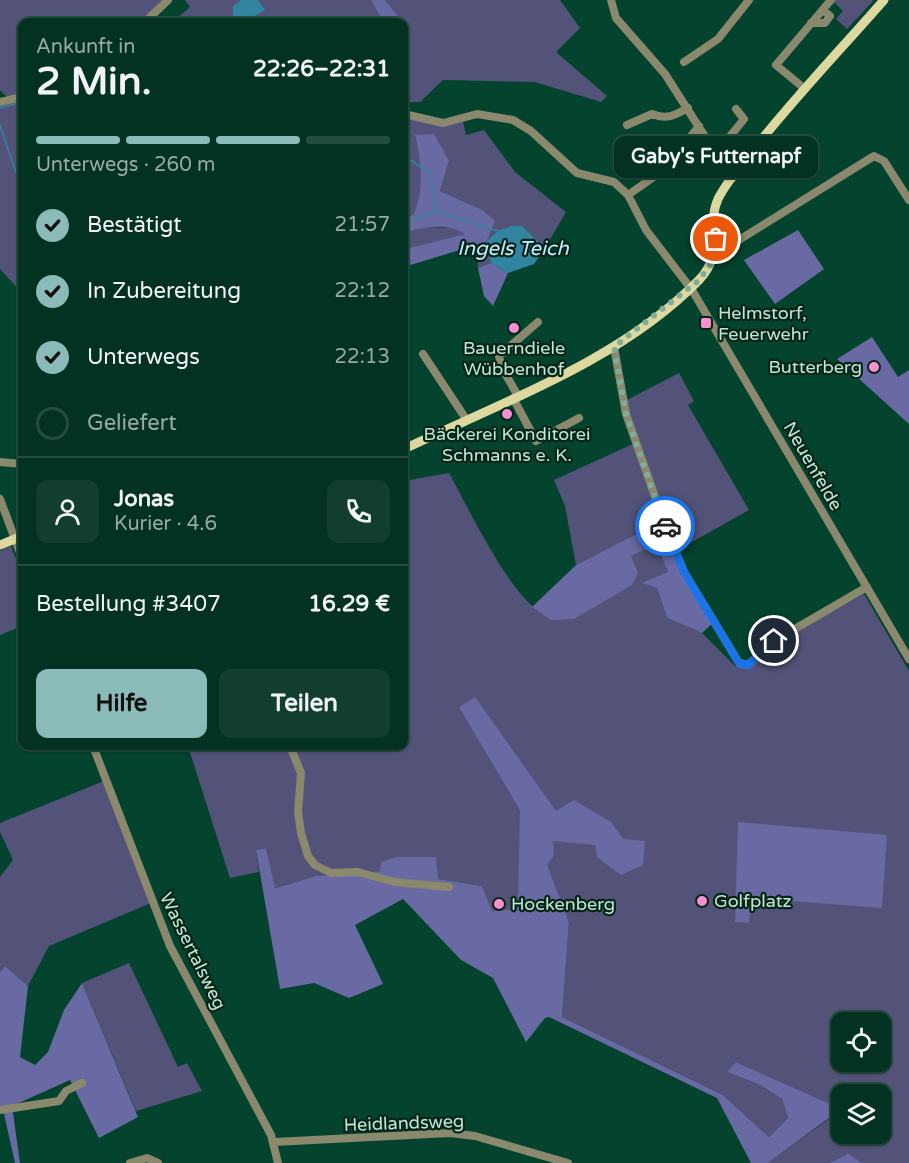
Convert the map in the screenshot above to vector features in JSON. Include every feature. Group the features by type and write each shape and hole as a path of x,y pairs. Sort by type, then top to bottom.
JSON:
{"main road":[{"path":"408,447 516,397 614,347 690,288 705,273 715,252 715,211 718,200 732,179 804,89 884,0"},
{"path":"0,545 18,537"}],"street":[{"path":"150,18 168,0"},
{"path":"611,0 616,18 639,41 688,108 715,155 732,179"},
{"path":"684,62 718,39 749,0"},
{"path":"804,89 776,65 831,0"},
{"path":"0,102 18,98"},
{"path":"627,125 652,114 663,118 671,117 688,108"},
{"path":"715,155 744,119 736,109"},
{"path":"408,115 443,123 477,114 513,120 531,131 577,173 614,182 628,195 665,169 699,126"},
{"path":"715,252 718,253 874,156 884,161 909,200"},
{"name":"Neuenfelde","path":"628,195 646,230 690,288 909,659"},
{"path":"538,322 499,356 501,365 536,441 579,418"},
{"path":"614,347 626,414 684,572 739,663 748,665 774,641 867,587"},
{"path":"423,354 466,419"},
{"path":"0,462 18,464"},
{"path":"0,499 18,535"},
{"name":"Wassertalsweg","path":"95,750 170,945 274,1142 278,1163"},
{"path":"292,750 301,773 298,812 301,833 308,856 315,865 331,873 358,872 394,882 449,887"},
{"path":"0,1110 59,1101 66,1091 82,1083"},
{"name":"Heidlandsweg","path":"274,1142 450,1133 475,1136 567,1163"},
{"path":"130,1163 147,1158 158,1163"}],"shaded area":[{"path":"0,0 165,0 146,18 18,18 18,94 8,98 0,90"},
{"path":"185,0 371,0 381,18 178,18 190,7"},
{"path":"371,0 385,0 400,18 381,18"},
{"path":"385,0 560,0 580,28 556,52 607,96 601,102 535,82 443,80 420,102 409,102 408,106 408,18 400,18"},
{"path":"832,0 873,1 847,29 836,19 843,11"},
{"path":"18,101 18,289 0,269 0,104"},
{"path":"408,117 463,121 466,135 484,130 515,172 566,212 545,248 522,226 486,242 481,209 440,191 449,161 415,136 420,165 420,185 414,214 408,217"},
{"path":"434,134 449,161 440,191 481,209 495,221 486,242 408,266 408,248 465,234 443,227 408,232 408,217 414,214 420,185 419,155 415,135"},
{"path":"421,227 456,228 466,234 408,248 408,232"},
{"path":"798,230 824,269 775,304 744,260"},
{"path":"486,242 491,263 478,268 478,246"},
{"path":"491,263 508,273 493,306 484,296 478,268"},
{"path":"872,337 898,377 909,370 909,424 837,359"},
{"path":"679,373 694,401 688,405 749,510 676,551 665,525 644,530 576,565 565,506 554,480 635,443 623,402"},
{"path":"449,473 502,568 527,601 539,611 631,556 657,545 669,572 643,583 657,588 667,618 702,633 735,666 749,668 776,643 864,594 909,671 909,1163 862,1163 847,1154 829,1163 768,1163 831,1117 831,1144 891,1144 891,1084 831,1084 831,1105 736,1062 727,1072 760,1085 782,1099 788,1118 769,1137 723,1095 562,1017 569,923 518,909 491,911 482,886 437,879 436,858 380,871 316,876 274,888 266,848 256,850 259,872 230,878 189,750 408,750 408,480"},
{"path":"665,525 676,551 716,620 702,633 667,618 657,588 642,583 668,572 657,545 631,556 638,573 632,585 574,619 551,620 532,607 576,565 644,530"},
{"path":"11,546 18,564 18,628 0,635 0,551"},
{"path":"475,697 556,811 574,800 611,822 623,839 645,841 643,865 621,875 597,857 595,845 553,841 554,855 547,865 569,923 562,1017 723,1095 769,1137 788,1118 782,1099 760,1085 727,1072 736,1062 831,1105 831,1116 768,1163 751,1163 717,1098 549,1017 545,1018 526,1042 493,978 461,960 403,899 355,925 383,984 349,998 314,983 280,989 256,850 266,848 275,888 316,876 380,871 381,862 397,857 436,857 438,879 482,886 492,911 518,909 520,810 459,707"},
{"path":"104,781 151,903 49,946 28,986 5,966 0,972 0,877 13,860 0,832 0,823"},
{"path":"738,822 887,835 882,908 751,898 749,923 735,922"},
{"path":"129,963 178,1067 187,1063 202,1091 136,1111 82,983"},
{"path":"5,966 28,986 20,1057 35,1065 48,1052 64,1010 82,983 138,1117 99,1138 70,1080 12,1106 20,1163 15,1163 4,1114 0,1112 0,972"},
{"path":"847,1154 862,1163 829,1163"}],"water":[{"path":"241,0 258,0 265,10 253,17 233,18 233,6"},
{"name":"Ingels Teich","path":"511,226 522,226 545,248 534,264 508,273 491,263 486,242 498,231"}],"waterway":[{"path":"0,108 18,103"},
{"path":"0,125 18,178"},
{"path":"408,159 430,173 436,211 498,231"},
{"path":"408,222 435,211"}],"way so far":[{"path":"665,526 626,414 621,394 618,355 614,347 698,281 711,264 716,239"}],"place":[{"name":"Gaby's Futternapf","path":"716,239"},
{"name":"Helmstorf, Feuerwehr","path":"706,323"},
{"name":"Bauerndiele Wübbenhof","path":"514,328"},
{"name":"Butterberg","path":"874,367"},
{"name":"Bäckerei Konditorei Schmanns e. K.","path":"507,414"},
{"name":"Golfplatz","path":"702,901"},
{"name":"Hockenberg","path":"499,904"}],"route":[{"path":"665,526 684,572 739,663 748,665 774,641"}]}
